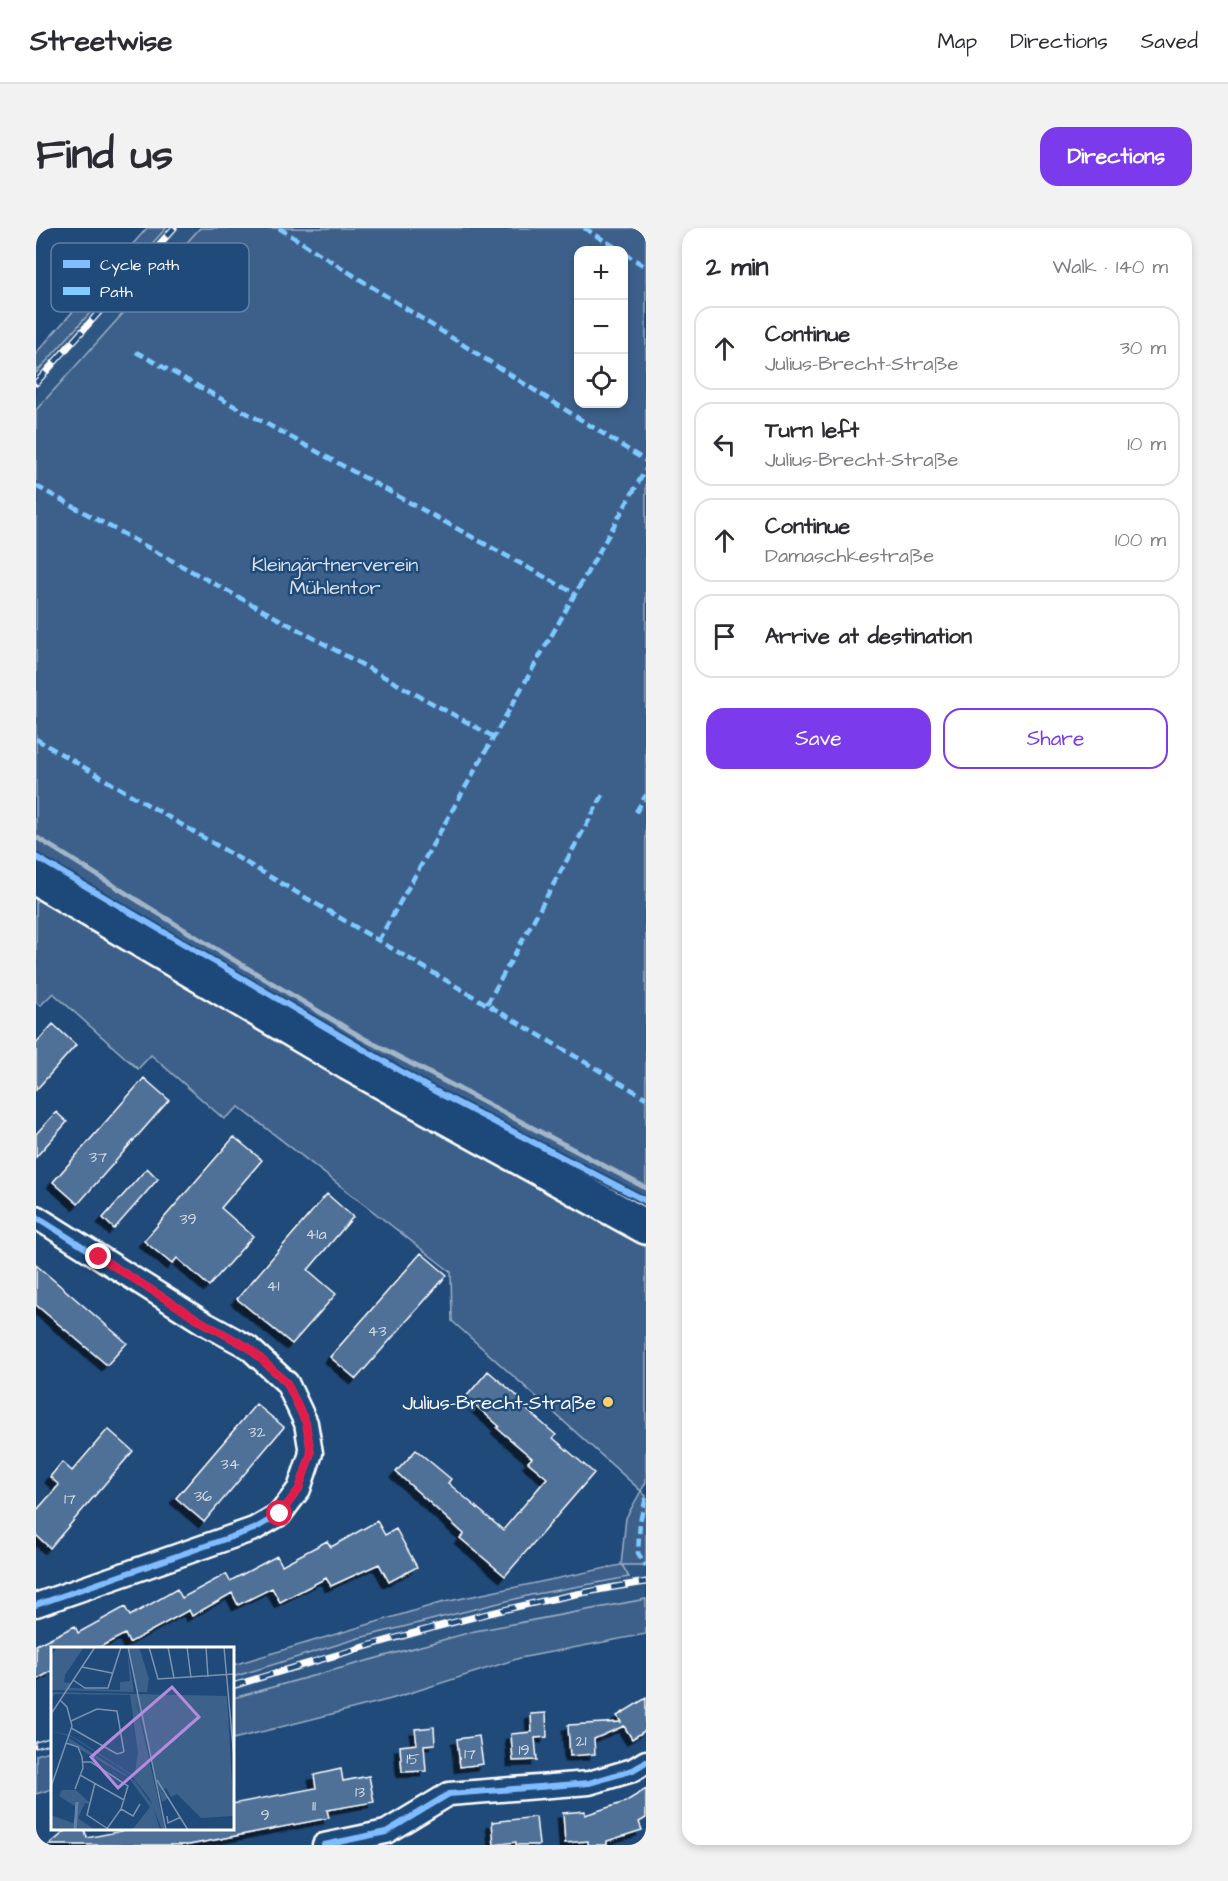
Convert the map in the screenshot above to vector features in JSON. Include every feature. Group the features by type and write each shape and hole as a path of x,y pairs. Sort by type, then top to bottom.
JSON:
{"main road":[{"path":"36,878 348,1064 646,1227"}],"street":[{"path":"36,1217 204,1323 248,1347 287,1383 306,1423 311,1453 299,1489 280,1514 254,1529 36,1605"},
{"path":"324,1845 386,1832 449,1794 589,1783 633,1770 646,1762"}],"shaded area":[{"path":"166,228 200,228 186,243 153,243"},
{"path":"91,312 124,312 36,410 36,373"},
{"path":"622,1565 646,1565 646,1599 475,1631 234,1698 234,1677 359,1638 531,1595 629,1577"}],"green space":[{"path":"147,228 166,228 153,243 134,243"},
{"name":"Kleingärtnerverein Mühlentor","path":"200,228 646,228 646,1210 429,1095 36,862 36,410 124,312 249,312 249,243 186,243"},
{"path":"72,312 91,312 36,373 36,353"},
{"path":"36,892 510,1172 646,1247 646,1482 641,1491 452,1321 451,1272 239,1107 224,1119 151,1055 138,1069 53,993 40,1006 36,1002"},
{"path":"641,1491 646,1496 646,1565 622,1565 629,1577 531,1595 359,1638 234,1677 234,1665 440,1603 621,1565 626,1518"},
{"path":"646,1599 646,1634 520,1658 391,1699 234,1739 234,1698 475,1631"},
{"path":"51,1750 51,1789 36,1794 36,1755"}],"building":[{"path":"53,1024 76,1045 36,1090 36,1043"},
{"path":"144,1078 169,1100 78,1204 53,1182"},
{"path":"56,1112 67,1122 36,1157 36,1134"},
{"path":"234,1137 262,1160 221,1208 253,1236 209,1286 177,1258 172,1264 144,1241"},
{"path":"147,1168 158,1179 114,1229 103,1218"},
{"path":"327,1194 353,1217 308,1270 336,1294 292,1344 237,1299"},
{"path":"421,1253 447,1275 356,1379 330,1357"},
{"path":"36,1265 127,1343 107,1365 36,1305"},
{"path":"488,1371 522,1400 519,1403 556,1435 553,1438 594,1473 505,1576 460,1538 464,1534 396,1472 416,1450 451,1479 448,1483 503,1530 547,1478 528,1462 532,1458 466,1397"},
{"path":"256,1404 284,1427 204,1522 176,1498"},
{"path":"108,1429 133,1451 50,1548 36,1535 36,1511 59,1485 50,1477 62,1462 72,1471"},
{"path":"377,1521 385,1535 396,1529 417,1567 389,1582 379,1564 331,1586 326,1578 280,1602 272,1588 238,1605 232,1593 192,1616 189,1610 129,1643 125,1634 100,1647 51,1647 51,1672 36,1680 36,1645 75,1626 78,1633 125,1607 130,1616 177,1589 182,1598 226,1574 230,1581 277,1556 282,1565 327,1541 331,1547"},
{"path":"646,1698 646,1730 632,1739 624,1726 594,1739 595,1754 570,1756 568,1725 621,1722 617,1716"},
{"path":"546,1713 547,1737 535,1738 537,1760 513,1761 511,1734 532,1732 531,1714"},
{"path":"434,1727 435,1744 424,1745 426,1771 402,1772 400,1746 417,1744 415,1729"},
{"path":"479,1736 483,1764 460,1767 457,1739"},
{"path":"341,1769 343,1781 369,1776 374,1802 327,1810 329,1818 189,1845 49,1845 67,1830 85,1830 87,1838 122,1830 234,1830 234,1804 316,1788 314,1775"},
{"path":"646,1789 646,1818 639,1822 642,1830 607,1841 607,1845 588,1845 588,1841 565,1843 563,1813 585,1811 585,1815 625,1802"},
{"path":"536,1817 539,1845 516,1845 516,1842 494,1845 492,1822"}],"waterway":[{"path":"36,837 361,1037 646,1188"}],"railway":[{"path":"161,243 174,228"},
{"path":"36,383 99,312"},
{"path":"234,1685 437,1626 541,1601 646,1582"},
{"path":"36,1745 51,1740"}],"marked path":[{"path":"279,228 646,461"},
{"path":"584,228 613,246"},
{"path":"628,256 646,267"},
{"path":"136,352 574,593"},
{"path":"378,941 646,469"},
{"path":"36,486 494,737"},
{"path":"36,739 646,1098"},
{"path":"487,1004 603,795"},
{"path":"636,812 646,795"},
{"path":"646,1498 640,1521 638,1553 646,1566"}],"cycle path":[{"path":"36,857 431,1089 646,1201"},
{"path":"36,1217 204,1323 248,1347 287,1383 306,1423 311,1453 299,1489 280,1514 254,1529 36,1605"},
{"path":"324,1845 386,1832 449,1794 589,1783 633,1770 646,1762"}],"place":[{"name":"Julius-Brecht-Straße","path":"608,1402"}],"route":[{"path":"99,1257 204,1323 248,1347 287,1383 306,1423 311,1453 299,1489 280,1514"}]}
